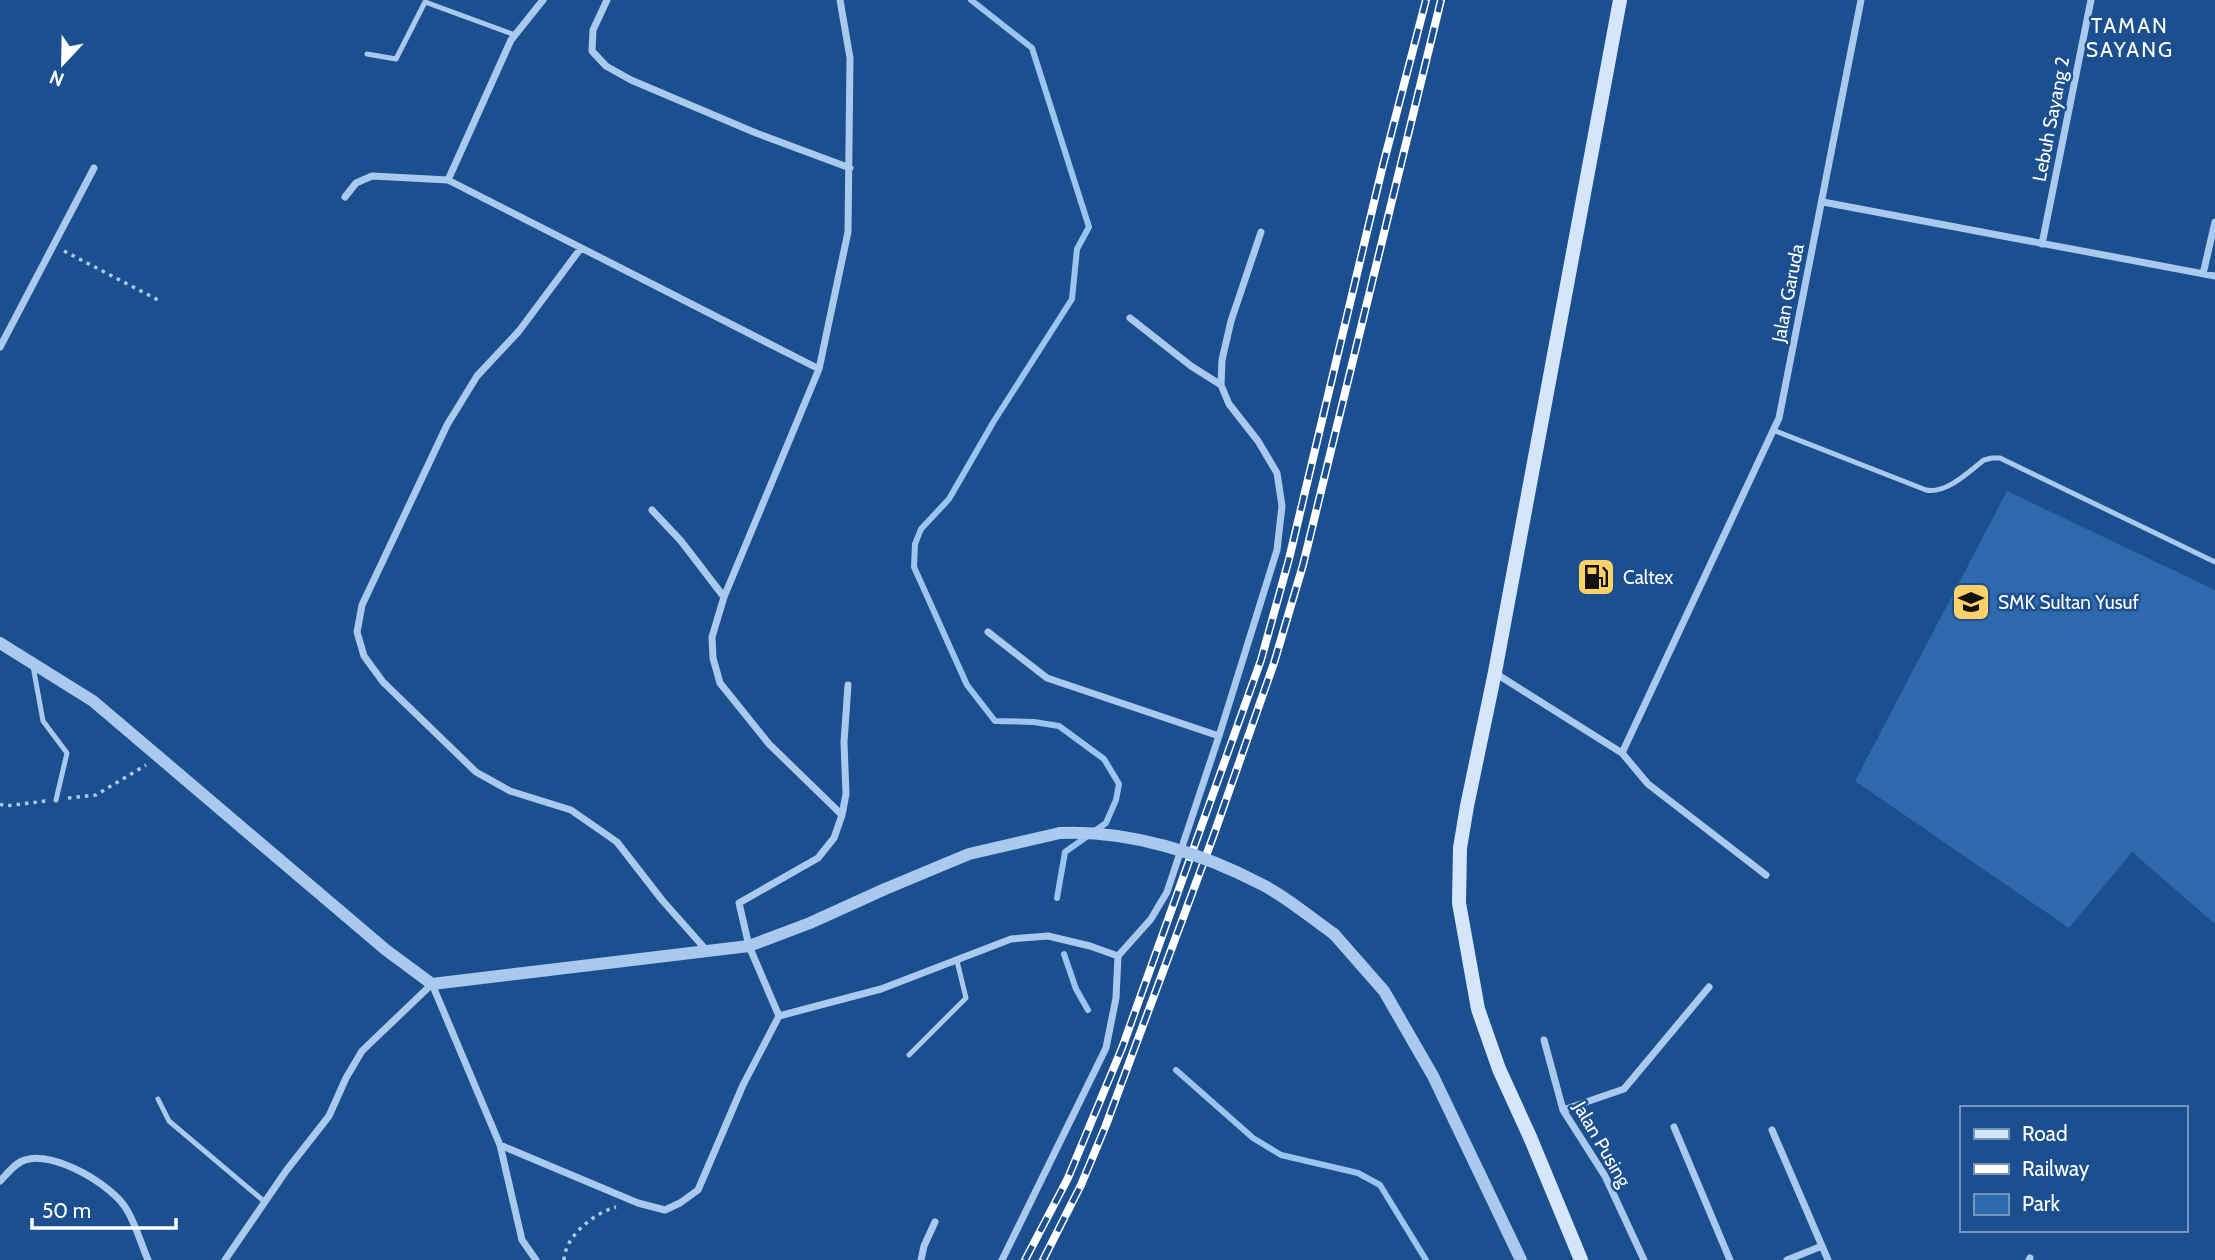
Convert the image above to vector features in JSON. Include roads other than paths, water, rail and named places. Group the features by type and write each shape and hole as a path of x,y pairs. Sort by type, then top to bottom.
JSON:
{"main road":[{"path":"1581,1260 1499,1069 1478,1009 1459,903 1460,848 1620,0"}],"street":[{"path":"448,180 511,40 543,0"},
{"path":"607,0 593,30 592,51 606,66 631,80 756,133 849,168"},
{"path":"839,0 843,8 850,58 848,232 819,369 724,597 712,637 713,658 720,683 769,744 842,815"},
{"name":"Jalan Garuda","path":"1622,753 1779,418 1861,0"},
{"name":"Lebuh Sayang 2","path":"2042,244 2091,0"},
{"path":"0,347 94,168"},
{"path":"345,197 356,183 372,176 448,180 819,369"},
{"path":"1823,202 2215,276"},
{"path":"2203,274 2215,222"},
{"path":"1002,1260 1106,1048 1116,998 1118,956 1151,919 1167,892 1277,550 1283,506 1277,472 1258,441 1229,404 1221,385 1222,360 1231,321 1261,232"},
{"path":"581,248 519,331 477,376 447,425 362,605 357,632 364,656 383,682 444,743 476,772 510,791 571,810 617,842 662,900 708,952"},
{"path":"1130,318 1191,366 1221,385"},
{"path":"652,510 681,541 724,597"},
{"path":"988,632 1047,678 1219,736"},
{"path":"0,643 93,701 386,950 432,984 500,1146 522,1240 536,1260"},
{"path":"1495,672 1622,753 1648,784 1766,875"},
{"path":"779,1016 749,946 739,904 818,858 834,838 846,794 844,742 848,685"},
{"path":"225,1260 286,1171 329,1116 362,1051 432,984 749,946 810,923 970,854 1060,833 1085,832 1138,839 1200,856 1265,886 1334,934 1384,990 1433,1076 1521,1260"},
{"path":"500,1146 638,1203 665,1210 698,1190 743,1084 779,1016 881,989 1011,939 1048,936 1118,956"},
{"path":"1563,1110 1624,1089 1709,987"},
{"name":"Jalan Pusing","path":"1544,1040 1563,1110 1605,1176 1644,1260"},
{"path":"1674,1127 1730,1260"},
{"path":"1772,1130 1828,1260"},
{"path":"0,1181 22,1160 43,1157 66,1163 101,1184 126,1207 148,1260"},
{"path":"921,1260 934,1223"},
{"path":"1787,1260 1822,1246"}],"lane":[{"path":"368,54 396,59 425,2 515,34"},
{"path":"1773,430 1935,492 1984,460 2000,458 2215,562"},
{"path":"33,664 43,721 67,754 56,800"},
{"path":"909,1055 966,998 957,961"},
{"path":"158,1098 169,1121 265,1202"}],"waterway":[{"path":"971,0 1032,48 1089,227 1077,249 1072,299 994,421 949,499 921,529 915,544 914,567 967,685 995,721 1059,726 1104,759 1119,784 1116,800 1106,823 1065,852 1057,898"},
{"path":"1064,954 1076,989 1088,1010"},
{"path":"1176,1070 1253,1138 1281,1155 1358,1173 1380,1185 1426,1260"}],"railway":[{"path":"1025,1260 1068,1178 1122,1048 1261,660 1289,559 1382,169 1426,0"},
{"path":"1043,1260 1081,1185 1106,1125 1213,837 1274,663 1303,565 1441,0"}],"place":[{"name":"Caltex","path":"1596,577"},
{"name":"SMK Sultan Yusuf","path":"1971,602"}],"district":[{"name":"TAMAN SAYANG","path":"2130,37"}]}
